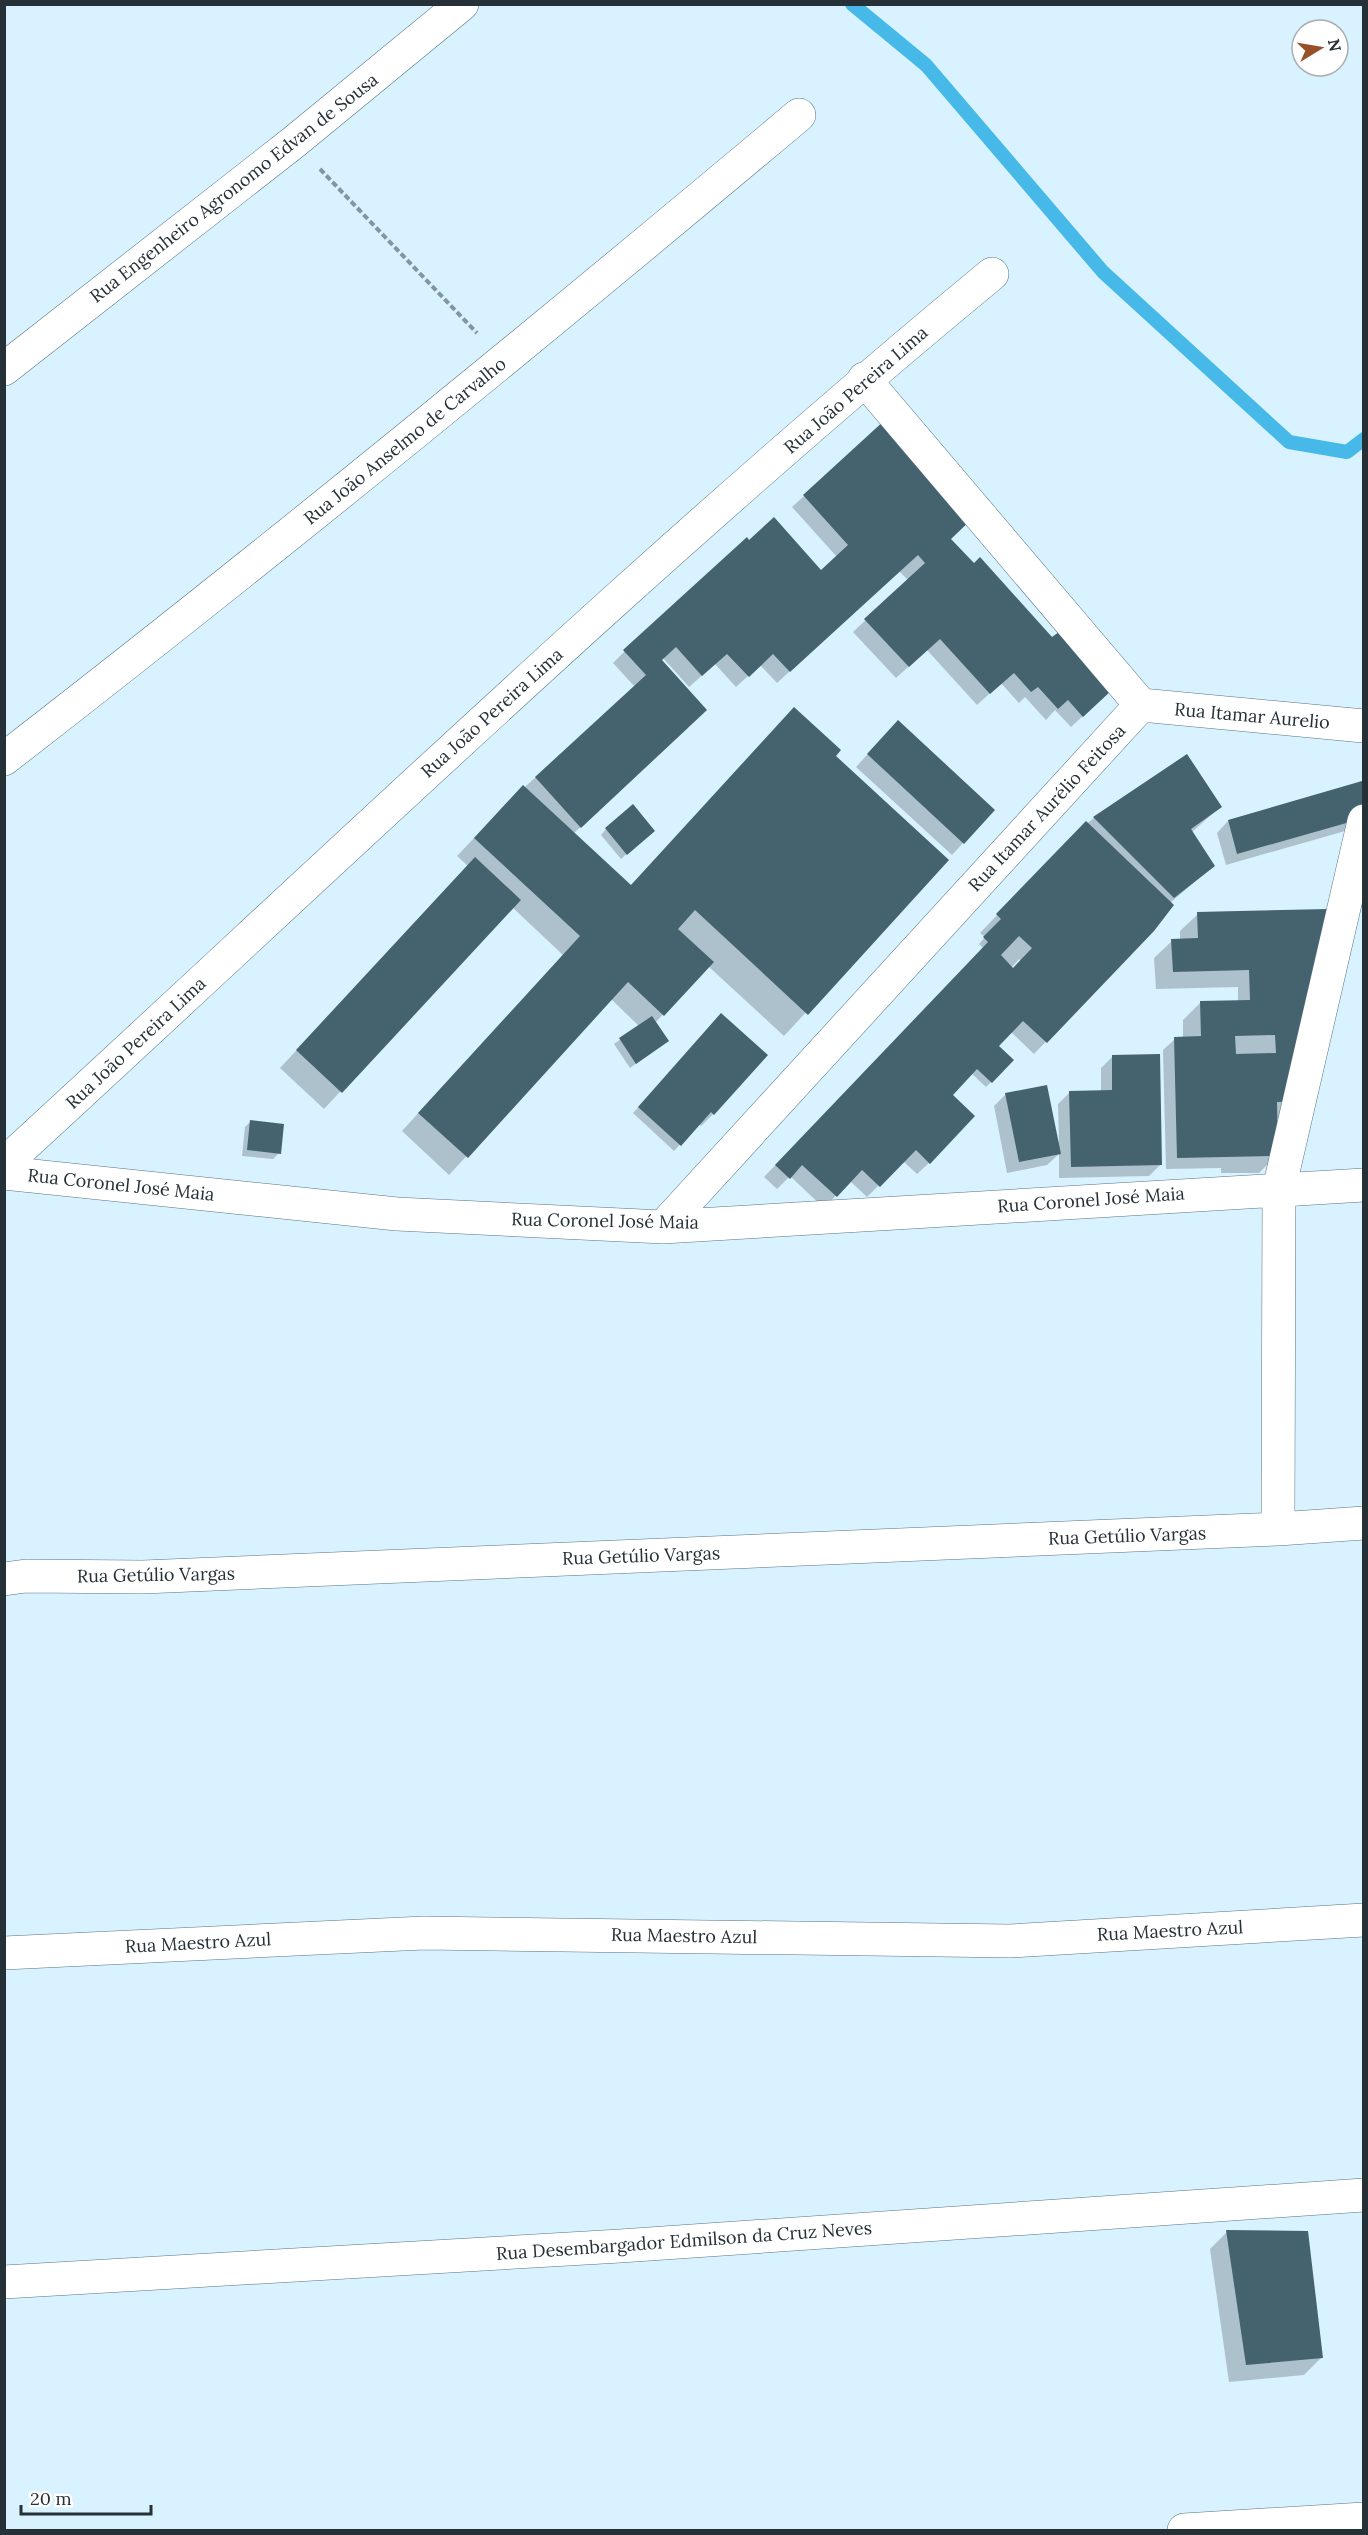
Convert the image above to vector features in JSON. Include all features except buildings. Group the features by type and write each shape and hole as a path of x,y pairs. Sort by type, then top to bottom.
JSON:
{"street":[{"name":"Rua Engenheiro Agronomo Edvan de Sousa","path":"4,369 294,142 462,4"},
{"name":"Rua João Anselmo de Carvalho","path":"4,759 185,618 505,362 799,115"},
{"name":"Rua João Pereira Lima","path":"4,1164 463,738 864,379 992,274"},
{"path":"864,379 1141,705"},
{"name":"Rua Itamar Aurelio","path":"1141,705 1364,726"},
{"name":"Rua Itamar Aurélio Feitosa","path":"663,1227 1141,705"},
{"path":"1278,1529 1280,1189 1364,821"},
{"name":"Rua Coronel José Maia","path":"4,1173 397,1214 663,1227 1364,1185"},
{"name":"Rua Getúlio Vargas","path":"4,1579 26,1576 167,1576 1278,1529 1364,1523"},
{"name":"Rua Maestro Azul","path":"4,1953 424,1933 1011,1941 1364,1920"},
{"name":"Rua Desembargador Edmilson da Cruz Neves","path":"4,2282 644,2244 1364,2195"},
{"path":"1184,2530 1364,2519"}],"path":[{"path":"294,142 505,362"}],"waterway":[{"path":"852,4 926,65 1103,272 1289,442 1347,452 1364,439"}]}
